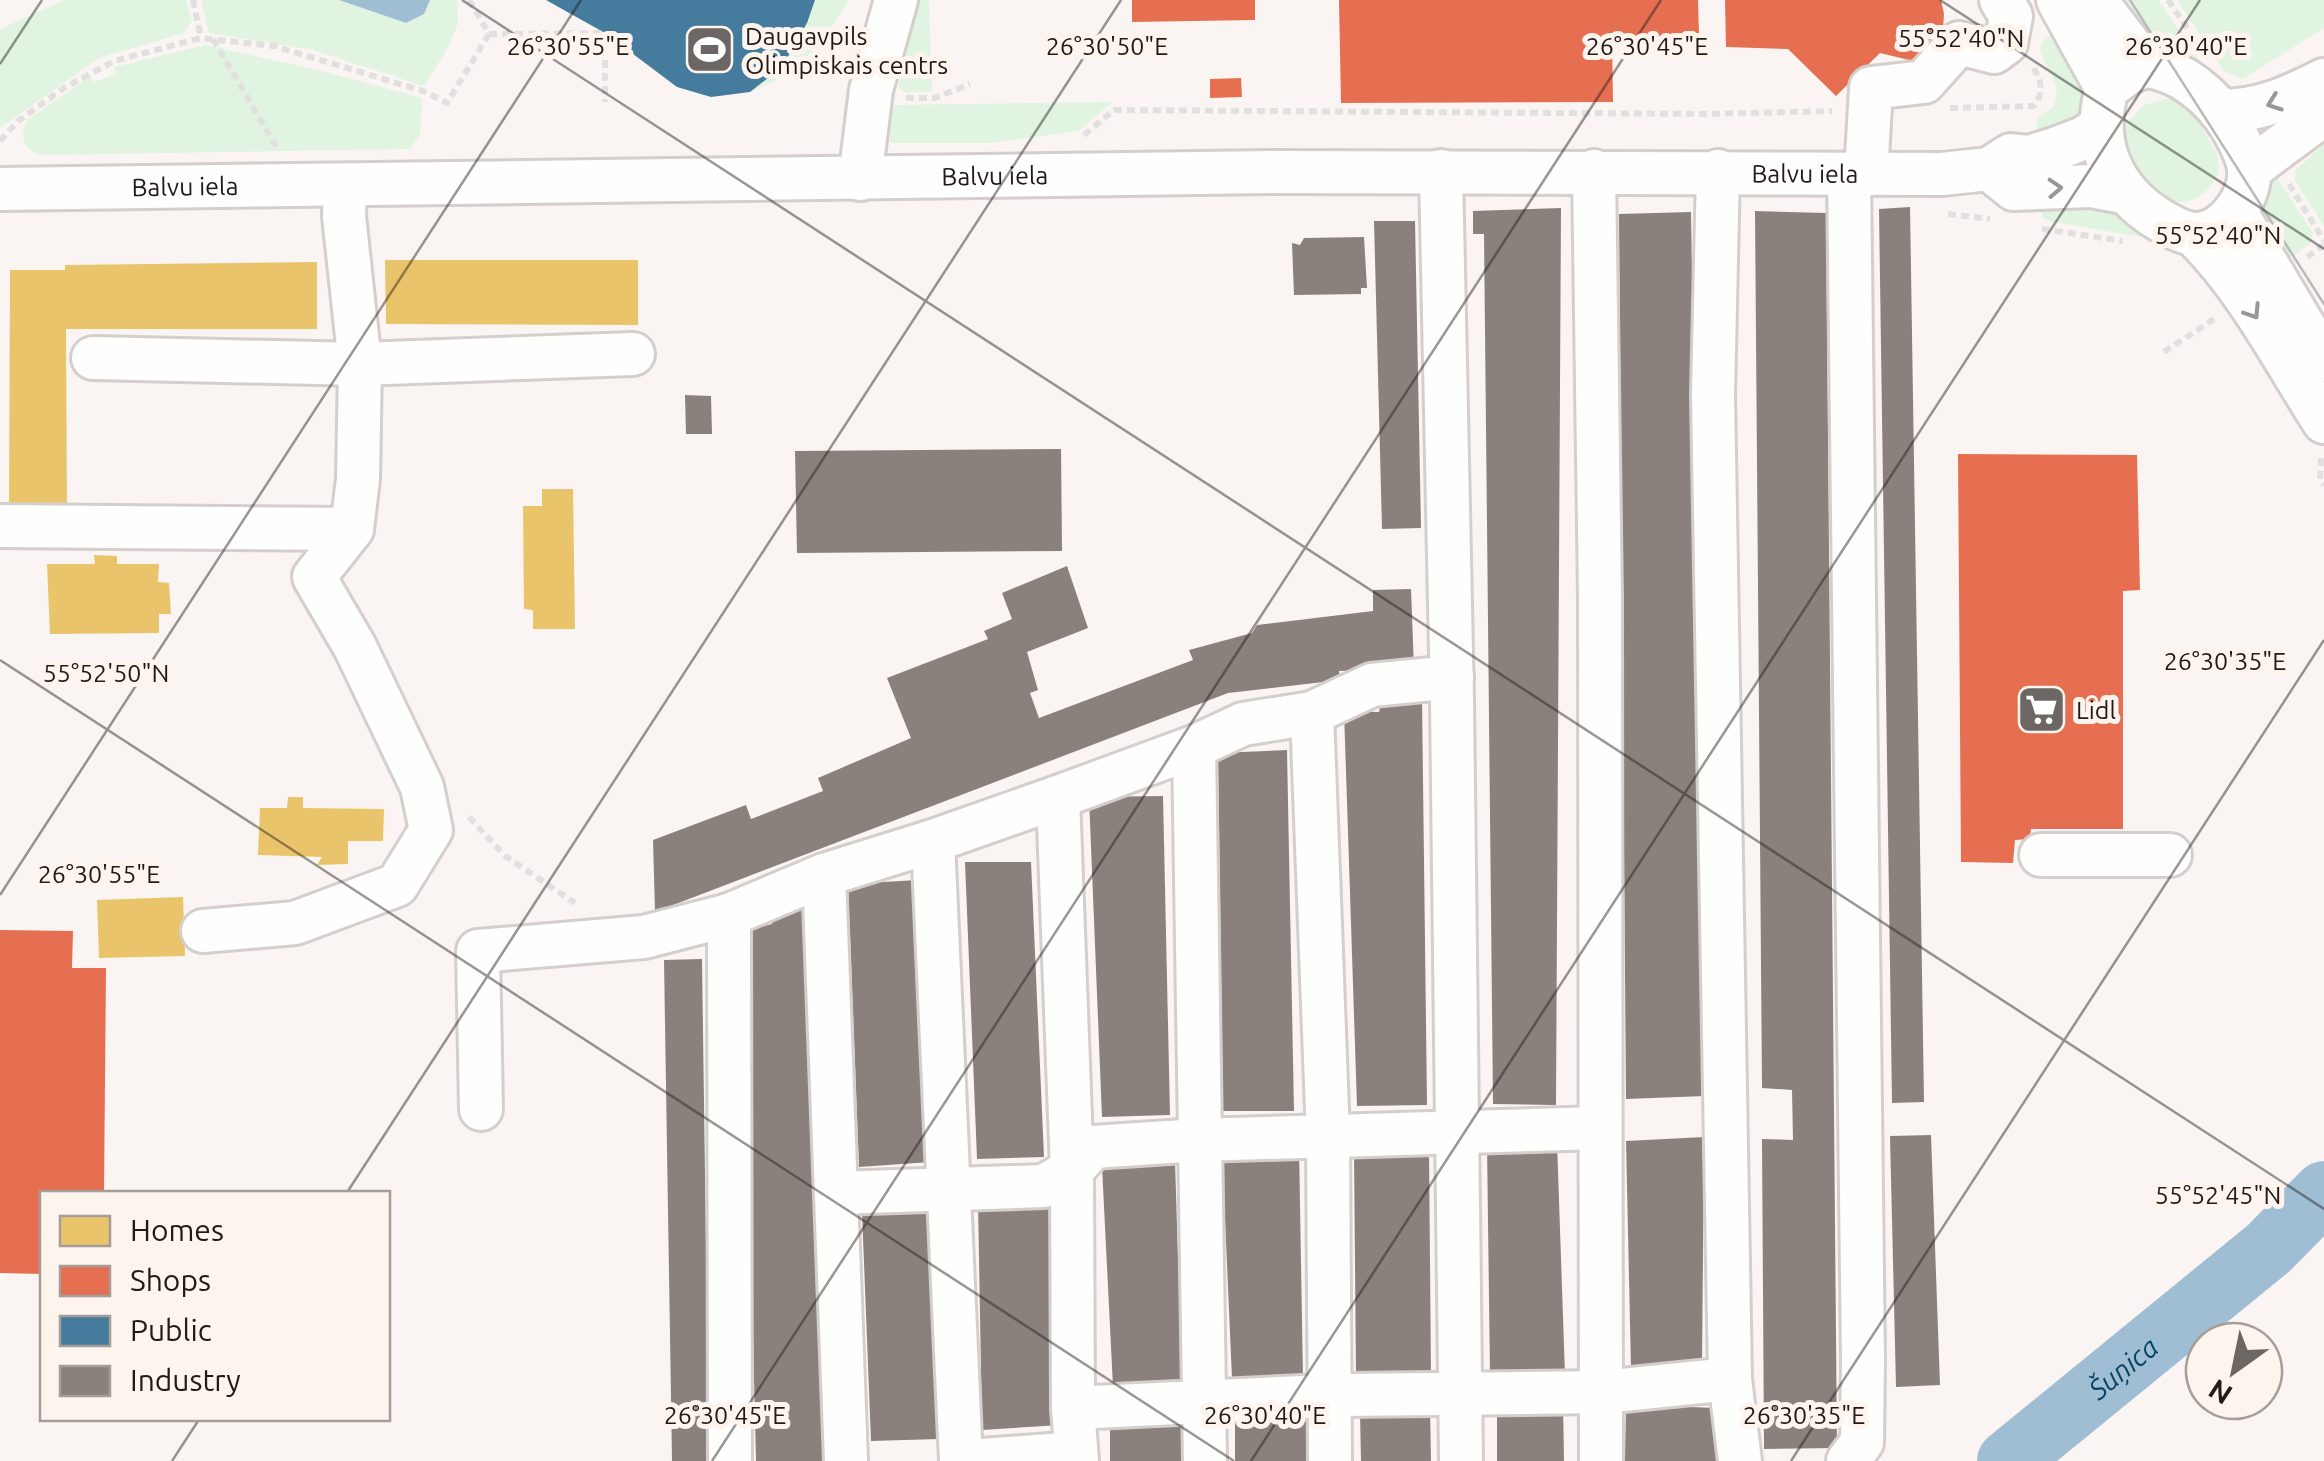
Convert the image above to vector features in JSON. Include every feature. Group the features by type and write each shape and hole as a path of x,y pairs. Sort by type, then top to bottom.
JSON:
{"street":[{"path":"860,179 871,90 896,0"},
{"path":"1848,1461 1862,1442 1863,1360 1857,175 1870,88 1924,82 1959,43 1994,52 2006,43 2012,16 2001,0"},
{"path":"2058,0 2104,108 2108,161 2127,193 2157,218 2194,234 2212,253 2324,422"},
{"path":"2096,0 2146,66"},
{"path":"2104,108 2129,72 2146,66 2162,68 2182,78 2220,110 2242,147 2267,173"},
{"path":"2220,110 2250,111 2278,103 2324,80"},
{"name":"Balvu iela","path":"0,188 1442,171 1857,175 1989,170 2011,156 2030,157 2084,138 2104,108"},
{"path":"2194,234 2224,224 2324,114"},
{"name":"Balvu iela","path":"1989,170 2014,189 2091,186 2127,193"},
{"path":"1442,171 1461,1461"},
{"path":"1594,171 1600,598 1601,1461"},
{"path":"1718,171 1714,395 1730,1379 1740,1461"},
{"path":"203,931 295,923 397,884 430,830 422,787 355,647 314,577 352,529 358,479 360,364 344,216 345,186"},
{"path":"2234,211 2324,360"},
{"path":"93,358 360,364 633,354"},
{"path":"0,526 352,529"},
{"path":"481,1109 478,951 644,937 729,915 824,875 933,841 1194,747 1243,724 1312,713 1372,685 1452,677"},
{"path":"1312,713 1328,1137 1330,1461"},
{"path":"1194,747 1205,1461"},
{"path":"968,1461 1077,1457 1073,1408 1072,1170 1058,797"},
{"path":"933,841 961,1461"},
{"path":"2041,856 2170,854"},
{"path":"824,875 846,1461"},
{"path":"729,915 730,1461"},
{"path":"837,1193 1044,1186 1072,1170 1093,1147 1198,1140 1600,1128"},
{"path":"1073,1408 1328,1396 1603,1392 1730,1379"}],"path":[{"path":"193,0 201,38"},
{"path":"470,0 489,34"},
{"path":"489,34 605,33 604,102"},
{"path":"0,141 18,121 64,88 114,60 201,38 274,46 448,103 489,34"},
{"path":"213,39 282,158"},
{"path":"895,95 935,98 970,84"},
{"path":"1080,138 1114,110 1706,114"},
{"path":"2267,173 2324,240"},
{"path":"463,813 505,856 624,939"}],"green space":[{"path":"64,0 186,0 192,20 184,33 99,58 0,128 0,29"},
{"path":"201,0 339,0 406,23 424,14 430,0 457,0 458,23 449,46 424,86 313,50 209,33"},
{"path":"815,0 849,0 808,56 784,75 750,92 782,67"},
{"path":"918,0 929,0 932,91 906,93 898,87"},
{"path":"2108,0 2158,0 2215,82 2166,55"},
{"path":"2177,0 2324,0 2324,28 2243,79 2224,71"},
{"path":"2062,28 2080,64 2087,103 2074,125 2037,141 2038,120 2053,108 2057,91 2040,47"},
{"path":"206,45 422,98 420,135 409,149 44,155 25,144 26,121 90,76 94,82 116,74 114,67"},
{"path":"2176,96 2196,117 2214,147 2219,168 2208,189 2193,200 2179,202 2165,197 2141,173 2132,157 2125,125 2144,105"},
{"path":"1112,102 1079,131 991,143 891,143 889,133 895,105"},
{"path":"2324,144 2324,226 2295,181 2295,171"},
{"path":"2273,171 2313,233 2310,244 2281,264 2252,219"},
{"path":"2092,196 2159,240 2043,218 2039,201"}],"water":[{"path":"339,0 430,0 424,14 406,23"}],"building: Homes":[{"path":"385,260 638,260 638,325 386,324"},
{"path":"317,262 317,329 66,329 67,510 9,510 10,270 65,270 65,265"},
{"path":"542,489 573,489 575,629 533,629 533,610 524,609 523,506 542,506"},
{"path":"94,555 117,556 117,564 159,564 158,582 169,583 171,614 159,614 159,633 50,634 47,564 95,564"},
{"path":"288,797 303,797 303,808 384,809 383,841 348,841 348,864 317,865 322,857 258,855 260,808 287,808"},
{"path":"183,897 185,956 99,958 97,900"}],"building: Shops":[{"path":"1132,0 1255,0 1255,20 1132,22"},
{"path":"1339,0 1698,0 1699,35 1612,37 1613,102 1341,103"},
{"path":"1725,0 1941,0 1942,45 1934,66 1880,53 1836,96 1788,49 1726,47"},
{"path":"1241,78 1242,97 1210,98 1210,79"},
{"name":"Lidl","path":"1958,454 2137,455 2140,590 2123,591 2123,829 2031,829 2030,839 2015,840 2013,863 1961,862"},
{"path":"0,930 73,931 72,968 106,968 104,1191 40,1191 40,1274 0,1273"}],"building: Public":[{"name":"Daugavpils Olimpiskais centrs","path":"546,0 815,0 782,67 750,92 711,97 677,87 605,33"}],"building: Industry":[{"path":"1910,207 1924,1102 1892,1103 1879,209"},
{"path":"1561,208 1556,1105 1493,1104 1484,234 1473,234 1473,211"},
{"path":"1755,211 1826,213 1837,1448 1764,1449 1762,1139 1793,1140 1792,1090 1762,1088"},
{"path":"1691,212 1705,1096 1626,1099 1619,214"},
{"path":"1374,221 1415,221 1421,528 1382,529"},
{"path":"1364,237 1367,288 1361,288 1361,294 1294,295 1292,243 1300,245 1304,238"},
{"path":"685,395 711,396 712,434 686,434"},
{"path":"1061,449 1062,551 797,553 795,451"},
{"path":"1067,566 1088,628 1027,652 1038,690 1030,693 1039,718 1193,660 1189,650 1252,633 1257,625 1373,611 1373,590 1411,589 1414,669 1339,671 1340,680 1228,693 655,912 653,840 746,805 751,819 823,791 818,778 911,738 887,678 988,639 984,631 1012,619 1002,593"},
{"path":"1382,698 1422,698 1427,1105 1357,1106 1344,711 1379,712"},
{"path":"1287,750 1294,1111 1223,1111 1218,753"},
{"path":"1163,796 1170,1115 1102,1117 1089,797"},
{"path":"965,862 1031,862 1044,1157 977,1159"},
{"path":"918,880 931,1162 859,1167 848,884"},
{"path":"812,905 823,1461 756,1461 743,931 772,924 774,907"},
{"path":"702,959 709,1461 672,1461 664,960"},
{"path":"1931,1135 1940,1385 1896,1387 1890,1136"},
{"path":"1704,1137 1702,1367 1631,1369 1626,1141"},
{"path":"1557,1142 1565,1375 1490,1375 1487,1143"},
{"path":"1299,1147 1303,1378 1232,1378 1222,1151"},
{"path":"1429,1148 1431,1377 1356,1377 1354,1151"},
{"path":"1175,1162 1182,1385 1113,1387 1102,1166"},
{"path":"1050,1199 1060,1425 982,1430 978,1201"},
{"path":"930,1210 939,1439 871,1441 862,1212"},
{"path":"1563,1403 1564,1461 1497,1461 1497,1404"},
{"path":"1626,1405 1719,1408 1717,1461 1625,1461"},
{"path":"1430,1408 1431,1461 1361,1461 1360,1413"},
{"path":"1183,1411 1184,1461 1110,1461 1110,1415"},
{"path":"1311,1412 1311,1461 1235,1461 1235,1414"}],"waterway":[{"name":"Šuņica","path":"2008,1461 2269,1248 2324,1192"}],"tram line":[{"path":"2130,0 2324,304"}],"place":[{"name":"Daugavpils Olimpiskais centrs","path":"710,50"},
{"name":"Lidl","path":"2041,710"}]}
